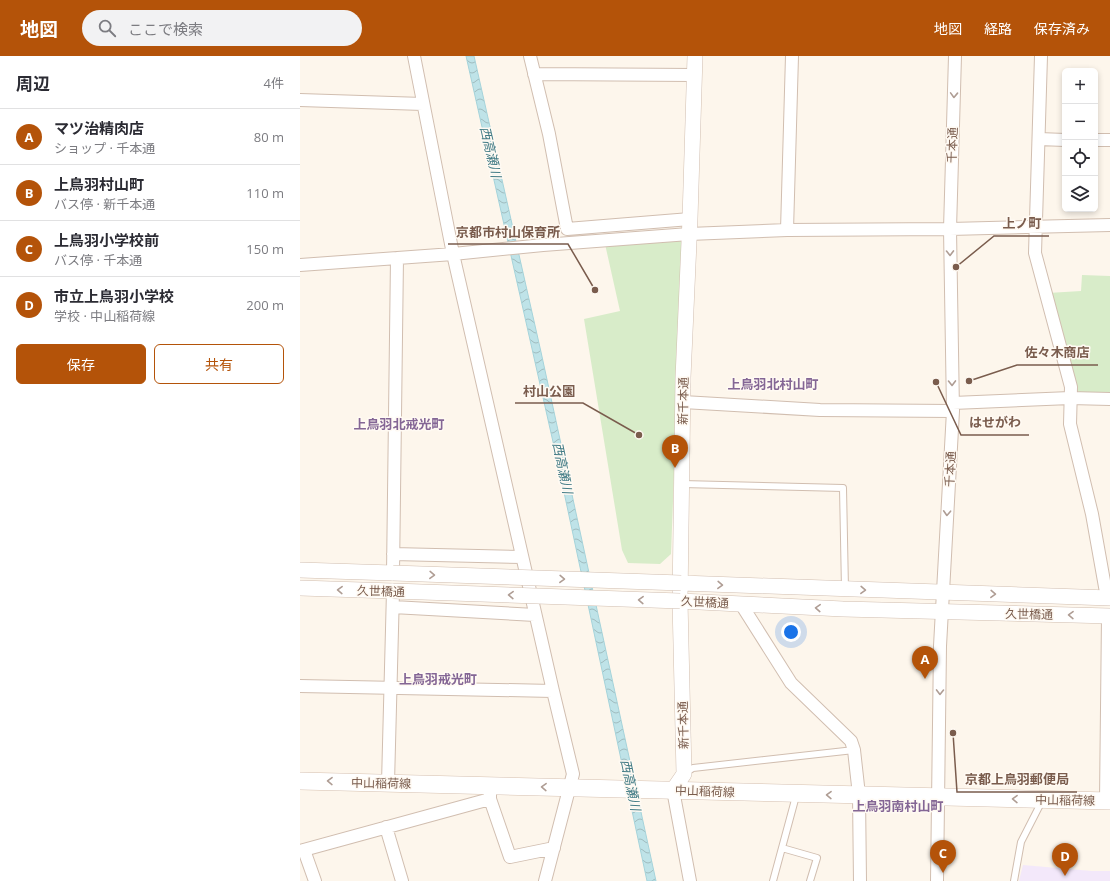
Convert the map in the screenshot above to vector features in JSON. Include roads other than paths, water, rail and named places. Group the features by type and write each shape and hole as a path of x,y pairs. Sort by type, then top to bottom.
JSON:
{"main road":[{"name":"中山稲荷線","path":"300,781 388,783 490,792 597,788 859,796 1108,801"}],"street":[{"path":"414,56 453,254 535,615 573,774 545,881"},
{"path":"530,56 549,134 567,229 690,226 787,230 950,229 1110,225"},
{"name":"新千本通","path":"684,774 680,601 683,402 695,56"},
{"path":"787,230 792,56"},
{"name":"千本通","path":"937,881 941,612 953,407 950,229 955,56"},
{"path":"1041,56 1035,253 1071,387 1070,424 1092,514 1108,598"},
{"path":"534,74 694,75"},
{"path":"300,100 423,104"},
{"path":"1039,139 1062,140"},
{"path":"1098,140 1110,140"},
{"path":"300,264 453,254 543,245 690,226"},
{"path":"393,574 397,258"},
{"path":"683,402 820,410 953,407 1070,398 1110,399"},
{"path":"393,554 522,556"},
{"name":"久世橋通","path":"300,570 1108,598"},
{"name":"久世橋通","path":"300,588 680,601 843,609 1109,616"},
{"path":"388,783 393,591"},
{"path":"741,604 791,683 851,741 854,750 859,796 860,881"},
{"path":"393,606 535,615"},
{"path":"1108,801 1109,616"},
{"path":"300,686 553,691"},
{"path":"684,774 668,790 690,881"},
{"path":"315,881 302,851 386,827 490,792 510,857 554,848"},
{"path":"386,827 402,881"}],"lane":[{"path":"682,484 843,488 845,589"},
{"path":"684,774 693,768 854,750"},
{"path":"773,881 797,794"},
{"path":"1014,881 1021,842 1043,800"},
{"path":"782,848 817,858 810,881"}],"water":[{"name":"西高瀬川","path":"466,56 474,56 541,352 656,881 647,881 558,464"}],"place":[{"name":"上ノ町","path":"956,267"},
{"name":"京都市村山保育所","path":"595,290"},
{"name":"佐々木商店","path":"969,381"},
{"name":"はせがわ","path":"936,382"},
{"name":"村山公園","path":"639,435"},
{"name":"上鳥羽村山町","path":"675,468"},
{"name":"マツ治精肉店","path":"925,679"},
{"name":"京都上鳥羽郵便局","path":"953,733"},
{"name":"上鳥羽小学校前","path":"943,873"},
{"name":"市立上鳥羽小学校","path":"1065,876"}],"district":[{"name":"上鳥羽北村山町","path":"773,384"},
{"name":"上鳥羽北戒光町","path":"399,424"},
{"name":"上鳥羽戒光町","path":"438,679"},
{"name":"上鳥羽南村山町","path":"898,806"}]}
